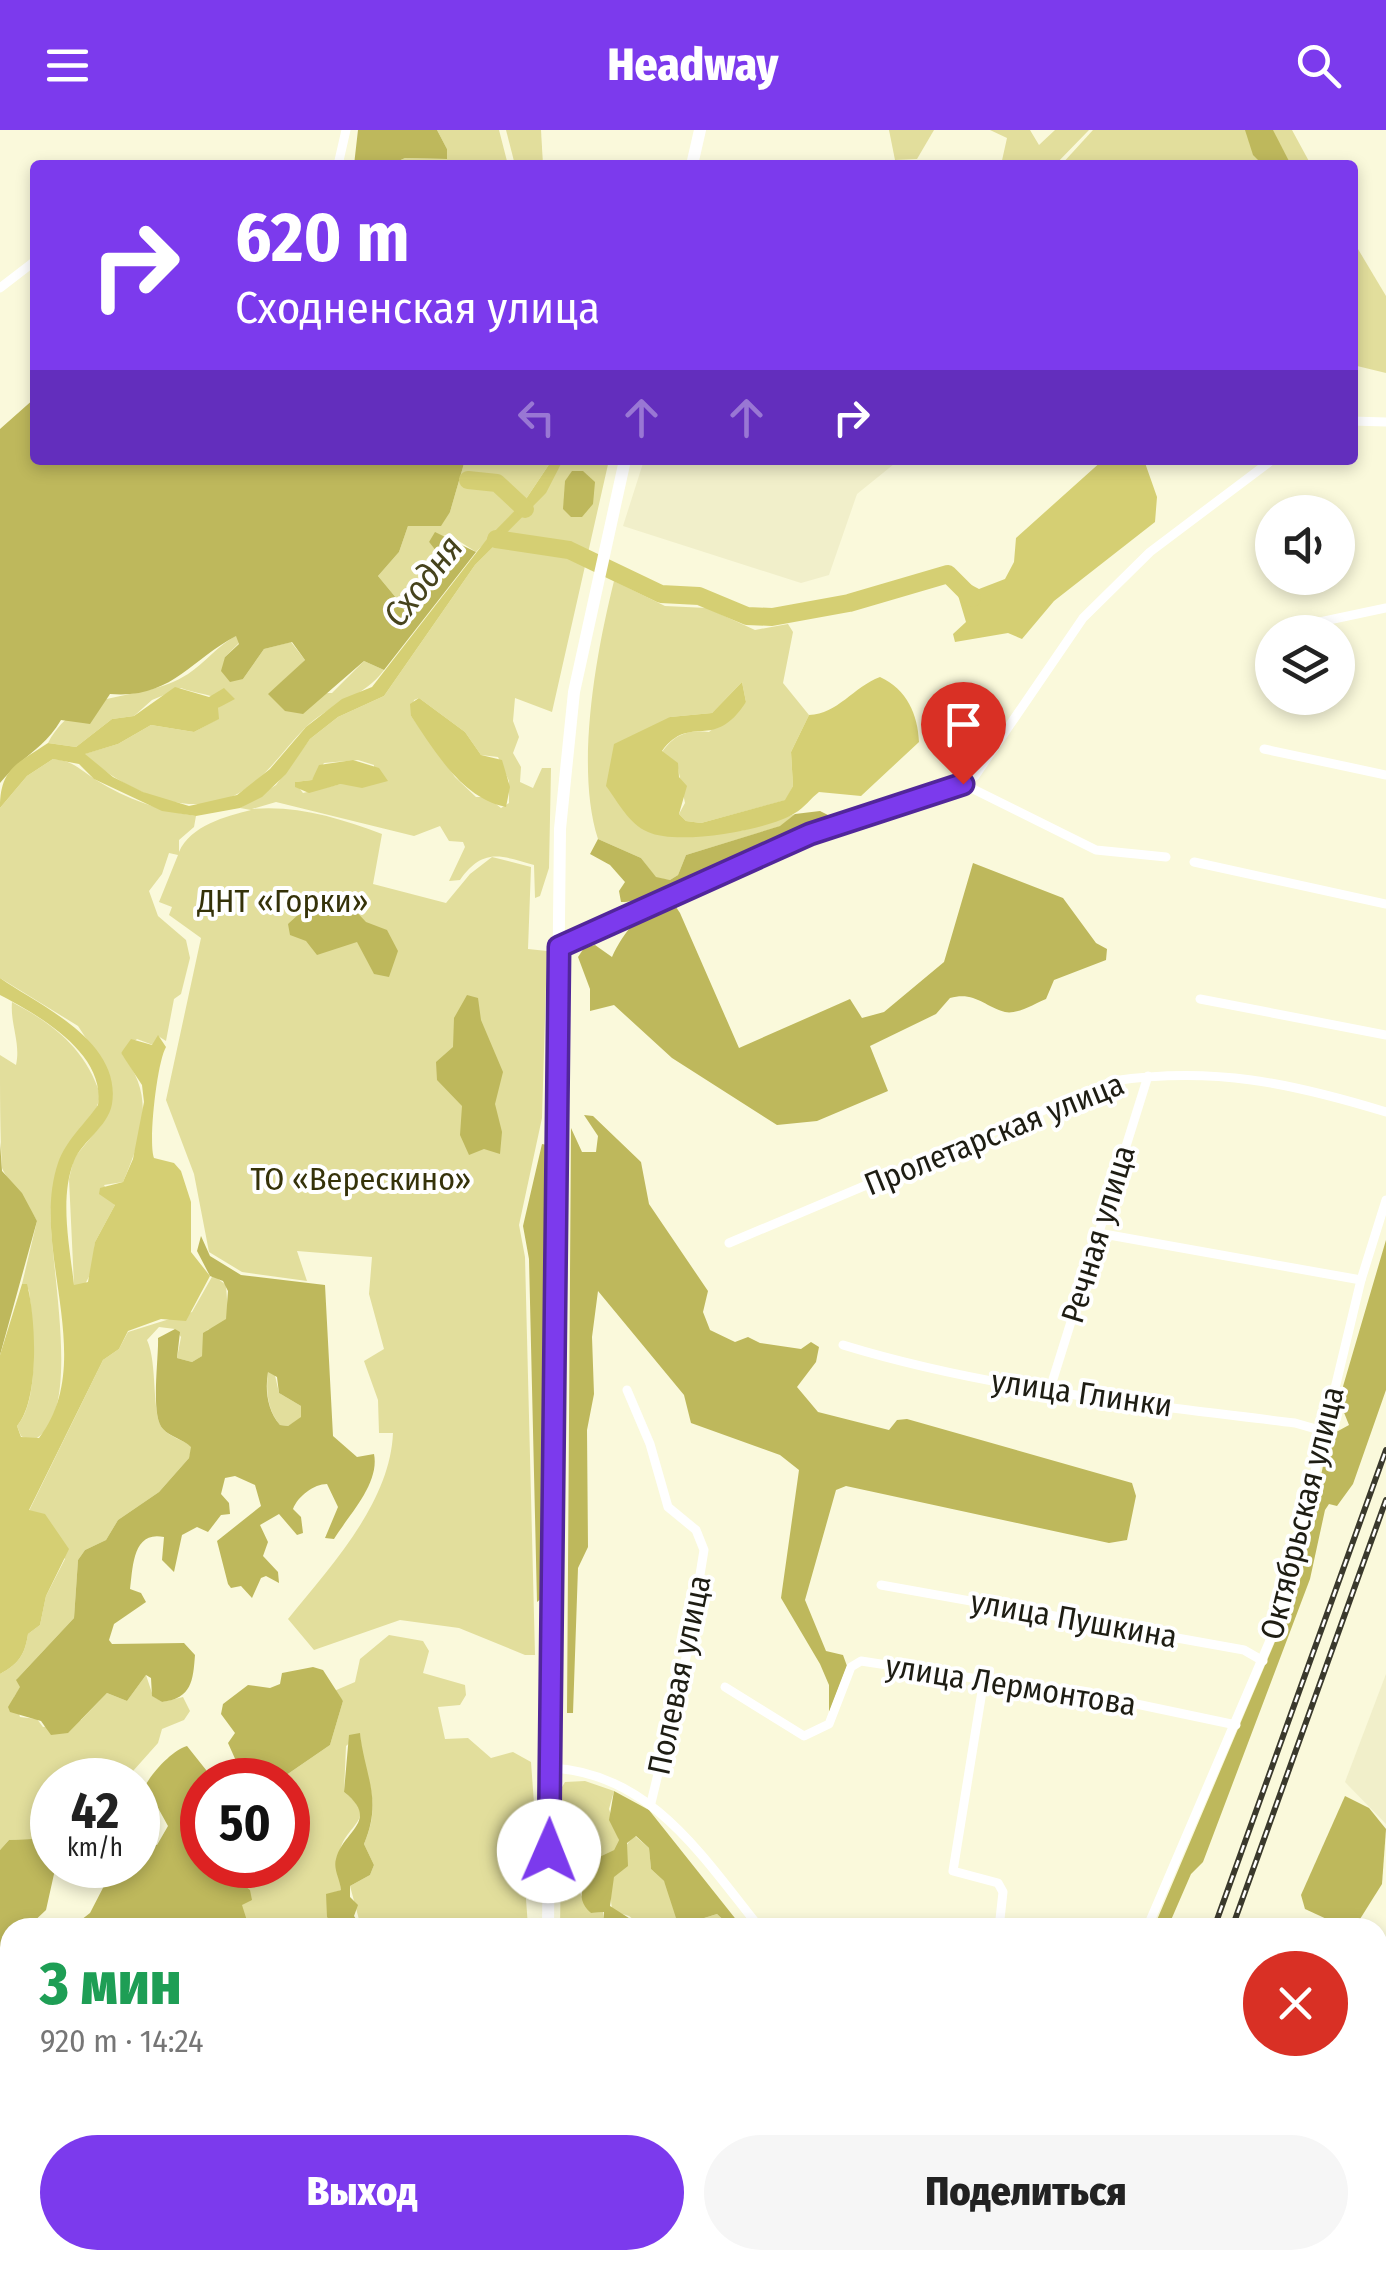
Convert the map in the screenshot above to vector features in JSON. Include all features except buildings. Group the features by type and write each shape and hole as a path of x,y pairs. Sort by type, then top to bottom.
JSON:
{"main road":[{"path":"693,160 700,130"},
{"path":"548,1918 559,947 565,754 595,591 624,465"}],"street":[{"path":"339,160 346,130"},
{"path":"0,288 30,265"},
{"path":"1358,422 1386,422"},
{"path":"559,947 810,834 963,784 994,754 1038,680 1083,618 1150,552 1265,465"},
{"path":"1353,615 1386,608"},
{"path":"1264,749 1386,775"},
{"path":"963,784 1096,850 1166,857"},
{"path":"1194,862 1386,904"},
{"path":"1200,999 1386,1035"},
{"name":"Пролетарская улица","path":"729,1243 1113,1081 1173,1072 1284,1083 1386,1112"},
{"name":"Речная улица","path":"1049,1392 1148,1076"},
{"name":"Октябрьская улица","path":"1151,1918 1263,1661 1293,1576 1323,1431 1361,1280 1386,1200"},
{"path":"1098,1233 1361,1280"},
{"name":"улица Глинки","path":"843,1345 921,1367 1049,1392 1295,1423 1323,1431"},
{"name":"Полевая улица","path":"627,1390 650,1444 668,1507 696,1530 704,1550 686,1660 651,1803"},
{"name":"улица Пушкина","path":"882,1585 1244,1650 1263,1661"},
{"name":"улица Лермонтова","path":"725,1686 804,1736 819,1731 835,1716 855,1662 984,1679 1236,1726"},
{"path":"984,1679 953,1871 998,1882 1004,1892 1000,1918"},
{"path":"550,1768 599,1774 651,1803 675,1824 752,1918"}],"shaded area":[{"path":"358,130 437,130 447,149 447,159 355,160"},
{"path":"1245,130 1273,130 1288,160 1258,160"},
{"path":"30,402 30,465 464,465 450,512 441,526 408,526 399,552 378,576 402,605 416,609 444,561 429,542 435,532 476,552 384,670 364,661 303,714 285,711 268,694 305,660 292,642 264,649 243,679 230,682 221,671 225,657 239,644 236,636 149,691 110,694 90,724 61,720 0,783 0,429"},
{"path":"549,465 560,465 546,493 475,565 384,696 338,717 310,739 286,774 262,797 240,808 196,816 162,811 94,779 79,764 53,759 27,776 0,808 7,775 27,756 48,743 76,747 112,719 134,716 175,687 209,697 224,688 235,699 218,708 219,719 194,732 151,725 118,744 85,754 113,777 143,792 189,806 237,795 270,769 306,727 342,699 372,687 487,539 526,499"},
{"path":"642,465 893,465 857,494 829,575 801,583 623,526"},
{"path":"1097,465 1146,465 1157,497 1155,522 1054,601 1022,639 1008,633 955,642 953,634 966,622 954,582 960,579 979,589 1005,579 1014,562 1016,538"},
{"path":"572,471 583,471 595,482 593,504 582,517 571,517 563,509 565,481"},
{"path":"880,677 897,688 909,704 919,742 861,796 819,792 795,813 765,825 723,834 680,837 648,832 635,824 606,786 614,744 670,717 712,713 742,682 746,702 734,717 713,730 683,734 662,751 678,763 679,777 687,786 679,814 686,821 701,823 785,800 793,786 791,752 809,715 829,710"},
{"path":"419,698 465,732 481,755 502,760 510,787 506,807 476,794 440,759 411,716 410,704"},
{"path":"353,760 379,768 388,781 362,788 341,784 309,793 295,787 295,782 312,780 319,765"},
{"path":"820,811 832,817 638,900 621,902 619,891 625,882 610,865 590,854 598,839 641,858 656,877 670,880 678,875 686,855 780,826 795,814"},
{"path":"973,863 1063,898 1096,943 1107,949 1106,960 1054,980 1046,999 1015,1012 1005,1012 972,998 950,998 936,1014 870,1046 888,1091 817,1121 777,1125 672,1058 614,1005 590,1011 590,989 578,957 584,948 595,945 612,957 636,921 654,910 676,907 739,1048 850,999 862,1018 884,1012 944,962"},
{"path":"305,898 316,898 331,914 351,906 366,922 387,930 398,951 389,977 374,974 357,942 317,955 306,941 290,935 288,924 300,913"},
{"path":"0,978 75,1028 92,1044 112,1082 110,1112 74,1161 67,1191 74,1285 88,1282 95,1242 115,1205 99,1194 100,1188 123,1182 133,1159 144,1102 142,1085 121,1053 131,1039 152,1045 158,1035 166,1047 154,1102 152,1150 154,1158 174,1163 181,1171 191,1202 191,1252 210,1276 186,1321 161,1319 128,1331 119,1349 103,1360 29,1510 45,1514 69,1549 46,1596 40,1625 28,1634 16,1662 0,1674 0,1355 22,1284 27,1284 34,1337 33,1379 30,1398 17,1426 21,1437 39,1438 56,1407 63,1374 64,1339 51,1231 51,1196 61,1155 98,1105 98,1086 81,1053 66,1038 0,995"},
{"path":"467,995 478,998 481,1020 503,1072 495,1104 502,1132 500,1154 484,1149 469,1155 460,1135 462,1106 437,1080 436,1062 453,1047 454,1018"},
{"path":"584,1115 593,1116 641,1162 649,1204 708,1291 703,1312 710,1330 735,1342 748,1337 760,1343 801,1349 811,1342 819,1347 816,1362 797,1387 818,1412 889,1430 897,1420 907,1419 1132,1483 1136,1496 1127,1540 1109,1543 846,1486 836,1490 805,1600 826,1651 843,1655 847,1666 829,1713 829,1685 781,1598 799,1470 780,1455 691,1423 684,1395 598,1291 592,1337 594,1394 587,1430 588,1547 578,1568 573,1713 567,1713 571,1128 582,1152 596,1152 598,1136"},
{"path":"0,1142 2,1171 22,1193 37,1221 0,1355"},
{"path":"542,1144 547,1145 549,1155 542,1598 537,1602 529,1259 523,1226"},
{"path":"201,1236 210,1256 241,1275 325,1285 333,1436 357,1457 374,1454 372,1477 334,1539 325,1538 338,1507 327,1484 307,1492 293,1509 301,1517 303,1533 297,1535 279,1514 260,1525 268,1542 263,1556 278,1572 279,1583 266,1576 261,1578 252,1598 241,1586 231,1588 228,1584 217,1541 261,1506 255,1485 235,1476 225,1478 221,1494 229,1503 230,1514 221,1515 208,1532 197,1527 182,1535 174,1572 162,1560 164,1537 146,1539 136,1553 130,1589 141,1593 146,1602 114,1624 109,1640 112,1644 184,1643 195,1655 189,1687 180,1697 162,1702 152,1696 151,1678 146,1675 127,1701 107,1693 68,1733 51,1735 41,1721 10,1712 8,1707 20,1687 16,1680 74,1618 78,1560 85,1550 106,1540 118,1520 159,1492 189,1458 191,1447 166,1432 159,1422 156,1386 158,1338 175,1329 180,1332 177,1358 192,1362 202,1356 203,1333 226,1319 228,1291 223,1281 210,1276 197,1251","holes":["268,1372 277,1377 279,1393 301,1406 301,1417 288,1426 280,1425 268,1400"]},
{"path":"1386,1240 1386,1390 1353,1484 1337,1506 1329,1504 1325,1510 1310,1579 1203,1862 1191,1874 1172,1918 1158,1918 1299,1585 1329,1436 1349,1425 1339,1400"},
{"path":"313,1667 323,1670 343,1701 330,1745 310,1759 235,1758 228,1743 235,1733 221,1714 223,1704 248,1685 270,1688 280,1684 282,1673"},
{"path":"1386,1674 1386,1824 1345,1782"},
{"path":"360,1733 371,1788 372,1814 364,1844 374,1865 370,1875 350,1886 350,1897 358,1905 355,1918 328,1918 326,1894 341,1890 336,1859 360,1819 355,1802 344,1792 349,1735"},
{"path":"187,1746 197,1758 180,1758 180,1888 247,1888 252,1900 242,1905 246,1918 84,1918 103,1888 160,1888 160,1840 168,1826 160,1812 161,1765"},
{"path":"614,1791 649,1810 735,1918 717,1914 676,1918 664,1881 651,1869 649,1848 636,1836 627,1843 628,1866 614,1877 610,1906 629,1918 603,1918 604,1912 591,1913 582,1894 593,1860 614,1850 619,1840 609,1820"},
{"path":"1345,1796 1369,1808 1386,1829 1382,1884 1361,1918 1324,1918 1305,1909 1301,1895"},
{"path":"30,1839 30,1888 51,1888 46,1910 38,1918 0,1918 0,1850 9,1840"}],"green space":[{"path":"437,130 499,130 507,160 401,160 446,159 447,149"},
{"path":"506,130 541,130 543,160 514,160"},
{"path":"889,130 934,130 917,159 895,160"},
{"path":"990,130 1030,130 1039,145 1055,130 1089,130 1060,160 1002,160 1007,138"},
{"path":"1093,130 1292,130 1308,160 1066,160"},
{"path":"1358,249 1386,296 1386,373 1358,366"},
{"path":"464,465 549,465 526,499 476,552 448,534 429,542 444,560 416,609 402,605 378,576 399,552 408,526 450,512"},
{"path":"560,465 608,465 552,712 515,698 513,721 519,737 513,753 521,767 520,782 533,788 542,768 551,768 549,868 540,896 535,898 534,865 492,857 531,867 528,949 547,951 542,1118 519,1225 525,1257 535,1655 525,1655 459,1628 400,1620 314,1650 288,1619 356,1532 370,1509 389,1459 393,1433 379,1433 378,1400 364,1361 384,1349 369,1294 372,1257 297,1251 307,1281 242,1272 209,1252 194,1174 166,1100 201,938 169,915 172,907 159,902 178,855 169,853 162,874 149,891 158,916 186,940 190,958 181,994 174,999 166,1041 158,1036 153,1045 137,1039 121,1053 139,1084 143,1116 123,1182 104,1185 115,1205 95,1242 92,1271 84,1286 74,1285 69,1179 74,1158 102,1124 105,1067 78,1026 0,978 0,808 27,776 53,759 60,760 132,798 196,816 194,827 179,840 179,852 200,829 251,810 240,808 276,785 310,739 338,717 384,696 475,565 528,510","holes":["419,698 465,732 481,755 498,757 509,781 509,803 501,808 487,797 476,797 455,777 411,716 414,700","358,760 374,765 373,785 341,784 303,793 295,782 312,780 324,763","276,802 414,836 440,826 449,841 463,842 465,847 449,881 460,880 476,863 492,857 470,874 446,903 373,884 382,834 318,814 252,809"]},
{"path":"614,581 665,606 707,608 755,630 788,624 793,632 783,683 809,715 791,752 793,786 786,800 701,823 686,821 679,814 685,803 677,763 662,752 682,734 709,732 746,702 742,682 712,713 670,717 629,818 741,831 795,814 781,826 686,855 678,875 670,880 656,878 641,858 598,839 591,810 591,710"},
{"path":"237,635 239,643 225,657 243,679 264,649 291,642 305,660 269,694 332,693 364,661 384,670 367,687 315,720 249,787 220,801 178,803 157,798 117,779 84,754 118,744 151,725 194,732 218,719 218,708 226,702 216,697 181,688 152,700 134,716 112,719 76,747 48,743 61,724 77,711 93,703 169,684 194,670"},
{"path":"12,1002 66,1039 86,1063 100,1094 52,1198 61,1367 58,1400 48,1426 31,1441 21,1436 17,1426 25,1414 32,1380 31,1305 29,1290 22,1284 37,1221 4,1172 1,1155 0,1055 16,1065 17,1057"},
{"path":"213,1275 226,1285 228,1314 224,1324 207,1330 202,1356 192,1362 177,1358 181,1337 175,1329 159,1327 147,1340 159,1422 166,1432 192,1447 189,1458 159,1492 118,1520 106,1540 85,1550 78,1560 74,1618 17,1679 21,1687 14,1697 20,1717 37,1719 43,1727 81,1720 107,1693 127,1701 146,1675 153,1696 162,1702 183,1697 190,1711 184,1720 162,1729 158,1743 145,1758 30,1758 30,1839 9,1840 0,1850 0,1674 16,1662 28,1634 40,1625 46,1596 65,1559 29,1511 103,1360 119,1349 128,1332 192,1312"},
{"path":"274,1371 279,1393 301,1406 301,1418 288,1426 280,1425 270,1406 268,1372"},
{"path":"389,1635 423,1641 429,1651 423,1673 465,1685 466,1695 460,1705 438,1707 445,1739 468,1738 491,1758 513,1752 531,1762 536,1831 526,1899 527,1918 359,1918 350,1886 370,1875 374,1865 364,1844 372,1801 360,1734 346,1746 344,1792 360,1814 341,1847 341,1890 326,1895 333,1918 245,1918 231,1888 310,1888 310,1759 330,1745 343,1701 334,1691 355,1682 360,1659"},
{"path":"585,1781 614,1791 609,1809 619,1840 614,1850 594,1860 580,1893 591,1913 603,1912 603,1918 560,1918 566,1814 559,1792 565,1782"},
{"path":"635,1836 649,1848 651,1869 664,1881 685,1918 632,1918 613,1911 615,1870"}],"waterway":[{"path":"468,480 497,483 525,509"},
{"name":"Сходня","path":"496,539 569,550 661,594 699,596 747,616 772,617 849,603 948,574 972,598"}],"railway":[{"path":"1218,1918 1386,1450"},
{"path":"1236,1918 1386,1500"}],"route":[{"path":"549,1851 559,947 862,813 963,784"}],"park label":[{"name":"ДНТ «Горки»","path":"283,901"},
{"name":"ТО «Верескино»","path":"361,1179"}]}
